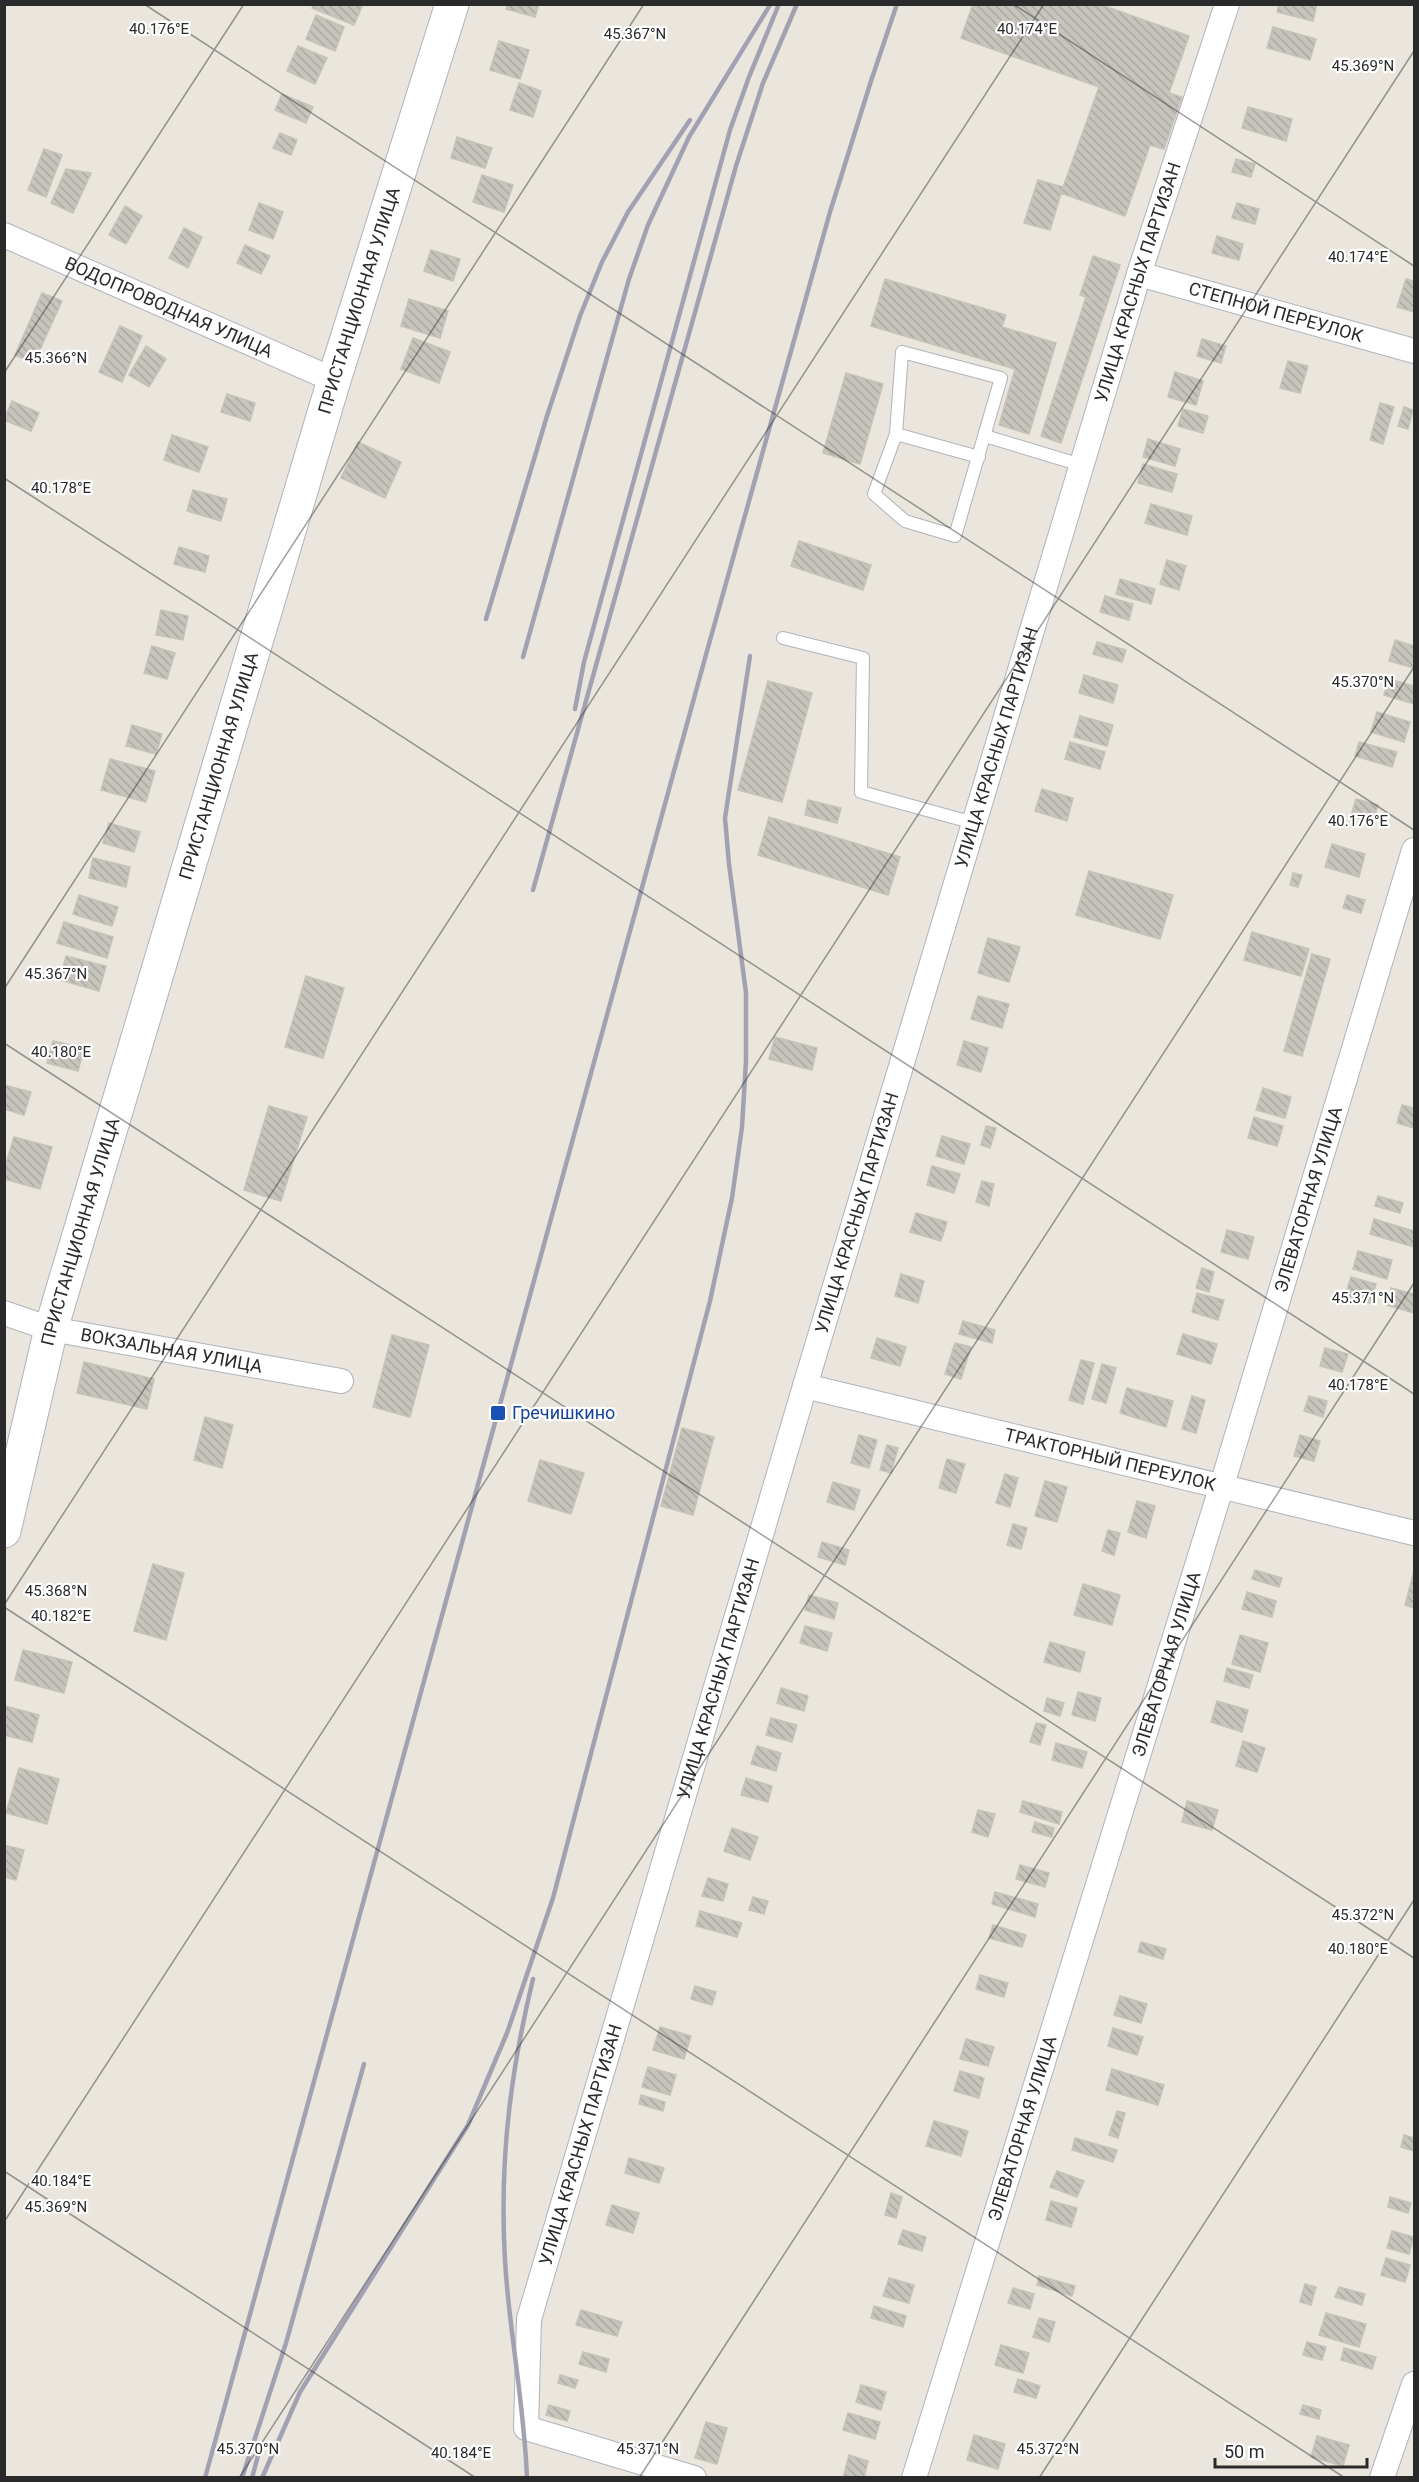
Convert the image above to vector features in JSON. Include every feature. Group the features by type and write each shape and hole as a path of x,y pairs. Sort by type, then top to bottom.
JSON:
{"street":[{"name":"ПРИСТАНЦИОННАЯ УЛИЦА","path":"4,1531 51,1329 334,380 452,4"},
{"name":"УЛИЦА КРАСНЫХ ПАРТИЗАН","path":"694,2478 526,2428 529,2319 1081,465 1139,274 1227,4"},
{"name":"ВОДОПРОВОДНАЯ УЛИЦА","path":"6,240 334,380"},
{"name":"СТЕПНОЙ ПЕРЕУЛОК","path":"1139,274 1414,351"},
{"name":"ЭЛЕВАТОРНАЯ УЛИЦА","path":"914,2478 1222,1485 1414,849"},
{"name":"ВОКЗАЛЬНАЯ УЛИЦА","path":"4,1313 51,1329 341,1381"},
{"name":"ТРАКТОРНЫЙ ПЕРЕУЛОК","path":"805,1386 1414,1533"},
{"path":"1382,2478 1414,2384"}],"lane":[{"path":"902,352 1001,378 955,536 905,521 874,494 896,434 902,352"},
{"path":"896,434 979,456"},
{"path":"985,436 1081,465"},
{"path":"783,638 862,658 861,792 974,823"}],"building":[{"path":"314,4 363,4 354,25 312,8"},
{"path":"508,4 539,4 535,17 506,9"},
{"path":"973,4 1099,4 1189,36 1169,93 1182,97 1164,149 1150,145 1125,216 1061,193 1099,87 961,38"},
{"path":"1279,4 1317,4 1313,21 1277,12"},
{"path":"316,15 344,27 335,51 306,39"},
{"path":"1273,27 1316,39 1310,60 1267,48"},
{"path":"499,41 529,50 520,79 490,70"},
{"path":"298,46 327,58 315,84 287,71"},
{"path":"519,83 541,91 533,117 510,110"},
{"path":"282,94 313,107 306,123 275,110"},
{"path":"1248,107 1292,119 1286,141 1242,128"},
{"path":"280,133 297,140 291,155 273,148"},
{"path":"457,137 492,148 485,168 451,158"},
{"path":"44,149 62,155 46,197 28,190"},
{"path":"1236,159 1255,164 1251,177 1232,172"},
{"path":"66,169 91,173 73,213 51,203"},
{"path":"482,175 513,185 504,212 473,202"},
{"path":"1038,180 1063,187 1050,230 1024,223"},
{"path":"259,203 283,212 273,239 249,230"},
{"path":"1237,203 1259,209 1255,224 1232,218"},
{"path":"125,206 142,216 126,244 109,235"},
{"path":"184,228 202,237 188,268 169,258"},
{"path":"1217,236 1243,244 1239,260 1212,253"},
{"path":"245,245 270,256 261,274 237,263"},
{"path":"431,250 460,259 453,281 424,271"},
{"path":"1093,256 1120,265 1107,304 1080,295"},
{"path":"885,279 1006,315 1002,327 1056,343 1029,434 999,425 1015,369 871,326"},
{"path":"1406,279 1414,281 1414,312 1397,307"},
{"path":"42,293 62,301 34,363 15,355"},
{"path":"1086,297 1107,304 1061,443 1041,436"},
{"path":"409,299 448,311 440,338 401,326"},
{"path":"120,326 142,336 122,382 99,372"},
{"path":"413,338 450,352 439,383 401,369"},
{"path":"1202,339 1226,346 1221,363 1197,356"},
{"path":"146,346 166,359 149,387 129,375"},
{"path":"1288,361 1308,366 1300,393 1280,388"},
{"path":"1175,372 1203,381 1196,405 1168,397"},
{"path":"846,373 883,384 860,464 823,453"},
{"path":"227,394 255,403 250,421 221,412"},
{"path":"12,401 39,413 31,431 4,420"},
{"path":"1380,403 1394,407 1383,444 1370,440"},
{"path":"1404,407 1413,410 1408,429 1398,426"},
{"path":"1183,409 1208,416 1203,433 1178,426"},
{"path":"172,435 208,447 199,472 164,460"},
{"path":"1148,439 1180,449 1175,466 1143,457"},
{"path":"358,442 401,462 385,498 341,478"},
{"path":"1143,464 1177,474 1172,492 1138,483"},
{"path":"193,490 227,499 221,521 187,511"},
{"path":"1151,504 1192,516 1187,535 1145,523"},
{"path":"799,541 871,565 863,590 791,566"},
{"path":"179,547 209,556 205,572 174,564"},
{"path":"1167,560 1186,566 1179,590 1160,584"},
{"path":"1120,579 1155,589 1151,604 1116,594"},
{"path":"1105,596 1133,604 1129,620 1100,612"},
{"path":"161,610 188,616 183,640 156,635"},
{"path":"1395,640 1414,646 1414,668 1389,661"},
{"path":"1097,642 1126,650 1122,662 1093,654"},
{"path":"152,646 175,653 167,679 144,673"},
{"path":"1084,675 1118,685 1113,703 1079,693"},
{"path":"1389,679 1414,686 1414,704 1384,695"},
{"path":"768,681 812,693 782,802 738,790"},
{"path":"1377,712 1410,722 1404,742 1371,732"},
{"path":"1080,716 1113,725 1107,746 1074,737"},
{"path":"132,725 162,734 156,754 126,746"},
{"path":"1070,742 1105,752 1100,769 1065,759"},
{"path":"1359,742 1397,752 1392,767 1355,756"},
{"path":"110,759 155,771 146,802 101,790"},
{"path":"1042,789 1073,798 1067,821 1035,811"},
{"path":"1356,799 1378,805 1373,822 1351,816"},
{"path":"808,800 841,808 837,823 805,815"},
{"path":"769,817 900,857 888,895 758,855"},
{"path":"109,823 140,832 134,852 103,843"},
{"path":"1332,844 1365,854 1359,877 1325,867"},
{"path":"93,858 130,867 126,887 89,878"},
{"path":"1089,871 1173,895 1160,939 1076,915"},
{"path":"1293,873 1302,875 1298,887 1290,885"},
{"path":"79,895 118,907 112,926 73,914"},
{"path":"1347,895 1365,900 1361,913 1343,908"},
{"path":"64,922 113,937 107,958 57,943"},
{"path":"1252,932 1309,949 1301,976 1244,960"},
{"path":"988,938 1020,947 1009,982 978,973"},
{"path":"1312,954 1330,959 1302,1056 1284,1051"},
{"path":"66,956 106,966 99,991 60,980"},
{"path":"306,976 344,988 323,1058 285,1047"},
{"path":"978,996 1009,1004 1002,1028 971,1019"},
{"path":"775,1037 817,1048 812,1070 769,1059"},
{"path":"53,1041 84,1048 78,1071 47,1063"},
{"path":"964,1041 988,1048 981,1072 957,1065"},
{"path":"4,1085 31,1092 24,1115 4,1109"},
{"path":"1263,1088 1291,1097 1285,1118 1256,1110"},
{"path":"1402,1105 1414,1108 1414,1128 1397,1123"},
{"path":"269,1106 307,1117 281,1201 244,1190"},
{"path":"1254,1117 1283,1126 1277,1146 1248,1138"},
{"path":"986,1126 996,1128 990,1148 981,1145"},
{"path":"942,1136 970,1144 964,1164 936,1156"},
{"path":"14,1137 52,1147 40,1189 4,1179 4,1170"},
{"path":"932,1166 960,1174 954,1193 927,1185"},
{"path":"982,1181 994,1184 989,1206 976,1202"},
{"path":"1378,1196 1403,1203 1400,1213 1375,1206"},
{"path":"916,1213 947,1222 941,1241 910,1232"},
{"path":"1374,1219 1414,1231 1414,1247 1370,1234"},
{"path":"1227,1230 1254,1237 1248,1259 1221,1252"},
{"path":"1358,1251 1392,1260 1387,1279 1353,1269"},
{"path":"1202,1268 1214,1272 1209,1292 1196,1288"},
{"path":"901,1274 924,1281 918,1303 895,1296"},
{"path":"1351,1277 1376,1284 1370,1303 1345,1296"},
{"path":"1391,1288 1414,1294 1414,1313 1386,1305"},
{"path":"1197,1293 1224,1300 1218,1320 1192,1312"},
{"path":"963,1321 995,1330 992,1343 959,1334"},
{"path":"1183,1334 1217,1344 1211,1364 1177,1354"},
{"path":"392,1335 429,1345 410,1417 373,1407"},
{"path":"877,1338 906,1347 900,1366 871,1358"},
{"path":"955,1343 971,1347 961,1379 945,1374"},
{"path":"1325,1348 1348,1354 1342,1372 1320,1366"},
{"path":"1081,1360 1094,1363 1083,1404 1069,1400"},
{"path":"84,1362 154,1379 147,1409 77,1393"},
{"path":"1102,1364 1116,1368 1106,1403 1092,1399"},
{"path":"1127,1388 1173,1401 1166,1427 1120,1413"},
{"path":"1192,1396 1205,1400 1196,1433 1182,1429"},
{"path":"1309,1396 1327,1401 1323,1417 1304,1411"},
{"path":"205,1417 233,1425 222,1468 194,1460"},
{"path":"682,1428 714,1437 693,1515 661,1506"},
{"path":"859,1435 877,1440 869,1468 851,1463"},
{"path":"1300,1435 1320,1441 1314,1461 1294,1456"},
{"path":"887,1445 898,1448 891,1473 880,1470"},
{"path":"947,1459 965,1464 956,1493 939,1488"},
{"path":"540,1460 584,1473 571,1514 528,1501"},
{"path":"1005,1474 1018,1478 1010,1507 996,1503"},
{"path":"1045,1481 1067,1487 1057,1522 1035,1516"},
{"path":"833,1482 860,1490 854,1510 827,1502"},
{"path":"1137,1501 1155,1506 1146,1538 1128,1532"},
{"path":"1013,1524 1027,1528 1021,1549 1007,1545"},
{"path":"1108,1530 1120,1533 1114,1555 1102,1551"},
{"path":"822,1542 849,1550 845,1565 818,1557"},
{"path":"153,1564 184,1573 166,1640 134,1631"},
{"path":"1255,1570 1282,1578 1279,1587 1252,1579"},
{"path":"1414,1571 1414,1608 1405,1605"},
{"path":"1083,1584 1120,1595 1112,1625 1074,1615"},
{"path":"1247,1592 1276,1601 1272,1617 1242,1609"},
{"path":"809,1595 838,1603 834,1619 805,1610"},
{"path":"805,1626 832,1633 827,1651 800,1643"},
{"path":"1240,1635 1268,1643 1260,1672 1232,1664"},
{"path":"1050,1642 1085,1652 1080,1672 1044,1662"},
{"path":"23,1650 72,1662 64,1693 15,1680"},
{"path":"1227,1668 1253,1675 1249,1688 1224,1681"},
{"path":"781,1688 808,1696 804,1711 777,1703"},
{"path":"1078,1692 1101,1698 1095,1721 1072,1715"},
{"path":"1047,1698 1064,1703 1060,1716 1044,1711"},
{"path":"1217,1701 1248,1710 1242,1732 1211,1722"},
{"path":"5,1706 39,1715 32,1742 4,1735"},
{"path":"771,1718 797,1725 792,1742 766,1735"},
{"path":"1036,1723 1046,1725 1040,1745 1030,1742"},
{"path":"1243,1741 1265,1748 1257,1772 1236,1766"},
{"path":"1056,1743 1087,1752 1082,1768 1052,1760"},
{"path":"757,1746 781,1753 776,1771 751,1764"},
{"path":"19,1768 59,1779 47,1824 6,1813"},
{"path":"746,1778 772,1786 768,1802 741,1795"},
{"path":"1023,1801 1062,1812 1059,1824 1020,1812"},
{"path":"1187,1801 1218,1810 1212,1830 1182,1822"},
{"path":"978,1810 995,1814 988,1837 972,1832"},
{"path":"1035,1822 1054,1828 1052,1837 1032,1832"},
{"path":"732,1828 758,1837 750,1860 724,1851"},
{"path":"4,1845 24,1850 16,1880 4,1877"},
{"path":"1020,1865 1049,1873 1045,1887 1016,1879"},
{"path":"708,1878 728,1884 723,1901 702,1896"},
{"path":"995,1892 1038,1904 1035,1917 992,1904"},
{"path":"753,1897 768,1901 764,1914 749,1910"},
{"path":"700,1911 742,1923 737,1937 696,1926"},
{"path":"993,1925 1026,1935 1022,1947 989,1938"},
{"path":"1141,1942 1166,1949 1163,1959 1138,1952"},
{"path":"980,1975 1008,1983 1004,1997 976,1989"},
{"path":"695,1986 716,1992 712,2005 691,1999"},
{"path":"1120,1996 1147,2004 1141,2023 1114,2015"},
{"path":"660,2027 691,2036 684,2059 653,2050"},
{"path":"1113,2028 1143,2037 1137,2055 1108,2046"},
{"path":"966,2039 994,2047 988,2066 960,2059"},
{"path":"648,2067 676,2075 670,2095 642,2087"},
{"path":"1112,2069 1164,2085 1158,2105 1106,2090"},
{"path":"960,2071 984,2078 979,2098 954,2091"},
{"path":"641,2095 665,2102 663,2111 639,2104"},
{"path":"1117,2111 1125,2113 1118,2138 1109,2135"},
{"path":"934,2121 968,2131 961,2156 926,2146"},
{"path":"1404,2135 1414,2138 1414,2151 1401,2147"},
{"path":"1075,2138 1117,2150 1113,2162 1072,2150"},
{"path":"629,2158 664,2168 659,2183 625,2173"},
{"path":"1057,2171 1084,2181 1077,2197 1050,2187"},
{"path":"891,2193 902,2197 896,2218 885,2215"},
{"path":"1390,2197 1411,2203 1408,2213 1388,2207"},
{"path":"1051,2201 1077,2208 1071,2227 1046,2220"},
{"path":"612,2205 639,2213 633,2233 606,2225"},
{"path":"903,2230 926,2237 922,2251 898,2244"},
{"path":"1392,2231 1414,2237 1409,2254 1387,2248"},
{"path":"1386,2258 1410,2265 1405,2282 1381,2275"},
{"path":"1039,2276 1075,2286 1072,2296 1037,2285"},
{"path":"889,2278 914,2285 909,2303 883,2296"},
{"path":"1305,2284 1316,2287 1311,2305 1300,2302"},
{"path":"1339,2287 1365,2294 1362,2305 1335,2297"},
{"path":"1013,2288 1034,2294 1030,2309 1008,2303"},
{"path":"874,2306 906,2316 903,2327 871,2318"},
{"path":"581,2310 622,2322 617,2336 576,2325"},
{"path":"1326,2313 1366,2324 1359,2347 1319,2335"},
{"path":"1039,2318 1055,2322 1049,2342 1033,2337"},
{"path":"1307,2342 1326,2347 1322,2360 1303,2355"},
{"path":"1001,2345 1029,2353 1023,2373 995,2365"},
{"path":"1344,2348 1376,2357 1372,2369 1341,2360"},
{"path":"583,2352 609,2359 606,2372 579,2364"},
{"path":"560,2375 578,2380 575,2388 558,2383"},
{"path":"1018,2379 1040,2386 1036,2398 1014,2392"},
{"path":"861,2385 886,2392 881,2410 856,2402"},
{"path":"549,2405 570,2411 567,2421 546,2415"},
{"path":"1303,2405 1321,2410 1319,2419 1300,2414"},
{"path":"848,2413 880,2422 875,2439 843,2430"},
{"path":"706,2422 727,2428 717,2464 695,2458"},
{"path":"974,2435 1005,2444 998,2469 967,2460"},
{"path":"1317,2436 1349,2445 1343,2466 1311,2457"},
{"path":"849,2455 868,2461 864,2478 843,2478"}],"railway":[{"path":"575,709 584,662 730,130 779,4"},
{"path":"533,890 736,166 763,83 797,4"},
{"path":"205,2478 707,651 830,212 897,4"},
{"path":"523,657 629,279 648,225 689,137 770,5"},
{"path":"486,619 547,416 580,316 602,262 628,212 690,120"},
{"path":"262,2478 300,2392 468,2125 507,2033 553,1898 710,1301 732,1198 742,1127 746,1061 746,993 725,818 750,656"},
{"path":"527,2478 505,2267 504,2171 514,2075 533,1979"},
{"path":"242,2478 286,2343 364,2064"},
{"path":"252,2478 260,2448"}],"place":[{"name":"Гречишкино","path":"498,1413"}]}
